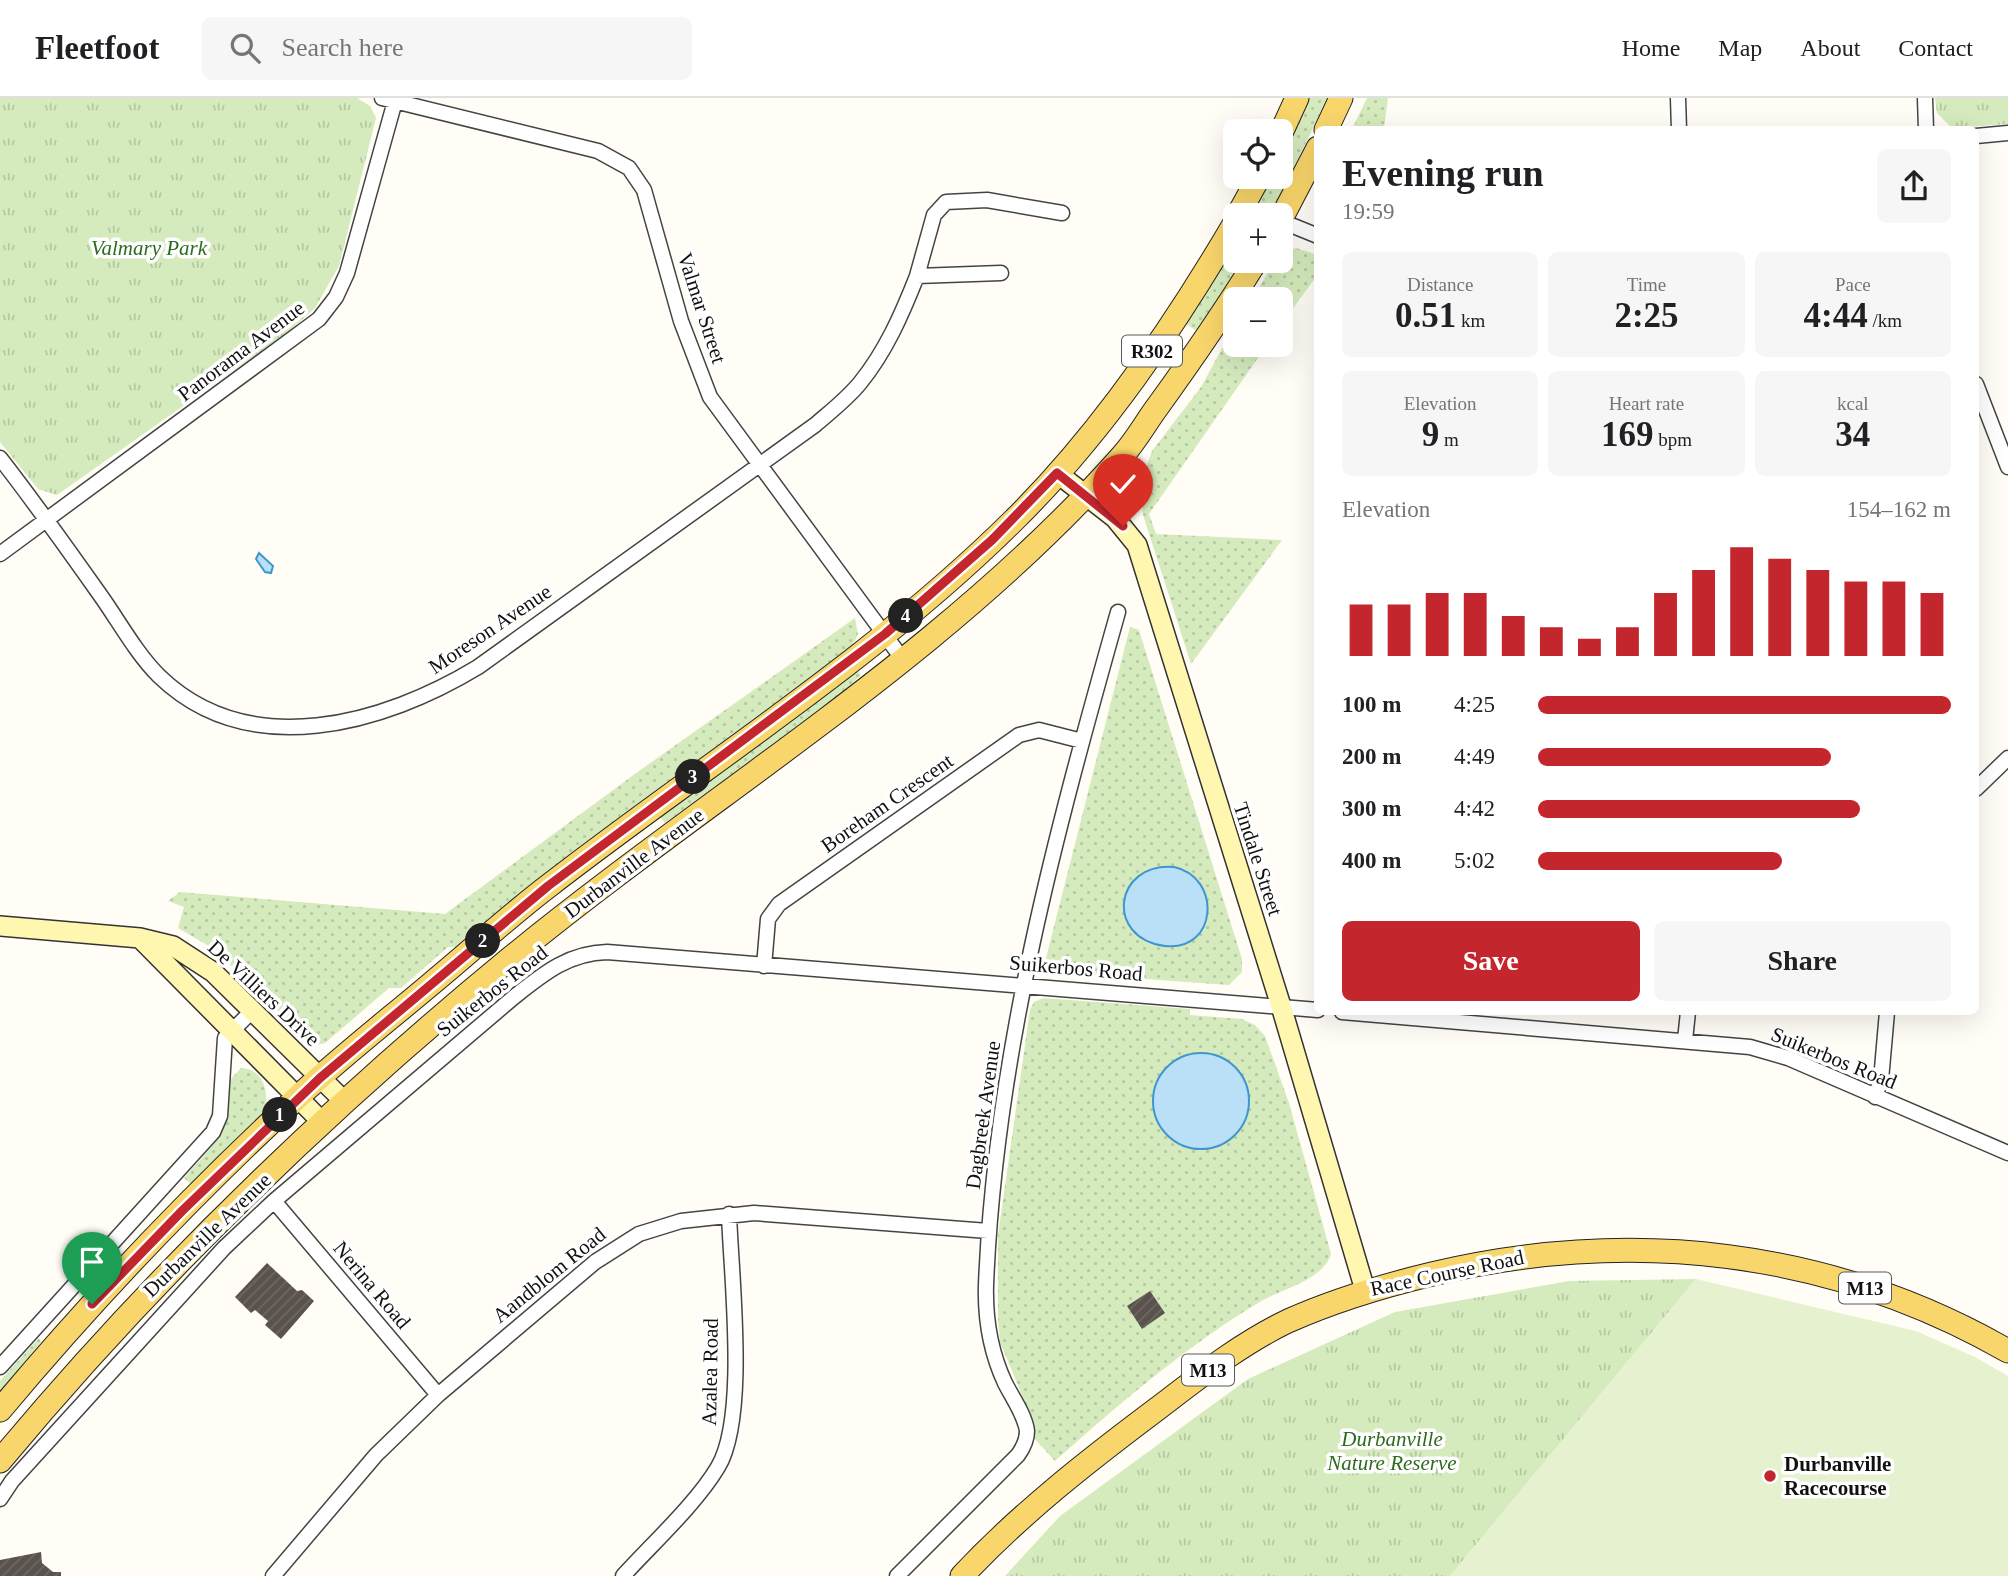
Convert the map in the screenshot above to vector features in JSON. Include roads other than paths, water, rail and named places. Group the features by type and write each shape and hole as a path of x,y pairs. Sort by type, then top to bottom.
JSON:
{"main road":[{"path":"1287,119 1297,98"},
{"path":"1328,126 1341,98"},
{"path":"1290,203 1314,156"},
{"name":"Durbanville Avenue","path":"0,1410 92,1304 320,1078 548,886 885,634 992,540 1057,473 1167,330 1223,242"},
{"name":"Durbanville Avenue","path":"0,1461 82,1362 163,1275 345,1102 557,921 904,661 1015,565 1124,454 1208,337 1248,273"},
{"name":"Tindale Street","path":"1057,473 1123,526 1137,545 1281,1006 1365,1290"},
{"name":"De Villiers Drive","path":"0,926 158,940 190,955 253,1010 345,1102"},
{"path":"140,938 323,1123"},
{"name":"Race Course Road","path":"962,1576 1067,1477 1230,1354 1288,1321 1365,1290 1490,1261 1552,1252 1645,1250 1762,1261 1843,1281 1928,1311 2008,1351"}],"street":[{"path":"1678,98 1679,126"},
{"path":"1925,98 1926,126"},
{"name":"Valmar Street","path":"388,100 598,151 629,168 644,190 681,321 710,397 904,661"},
{"name":"Panorama Avenue","path":"0,554 309,328 328,309 347,273 388,100"},
{"path":"1979,136 2008,133"},
{"name":"Moreson Avenue","path":"0,458 48,520 144,658 157,674 189,700 224,717 253,724 282,727 330,724 394,709 469,673 815,425 858,386 898,323 917,276 936,211 946,202 987,200 1062,213"},
{"path":"1293,225 1314,234"},
{"path":"917,276 1001,273"},
{"path":"1979,392 2008,467"},
{"name":"Dagbreek Avenue","path":"897,1576 1018,1455 1025,1444 1024,1423 997,1365 989,1334 986,1303 988,1231 1023,985 1082,741 1118,612"},
{"name":"Boreham Crescent","path":"764,966 767,926 775,909 1019,735 1039,730 1082,741"},
{"path":"1979,786 2008,758"},
{"name":"Suikerbos Road","path":"0,1499 12,1481 224,1248 274,1201 514,997 561,962 583,954 607,952 1314,1010"},
{"path":"0,1367 213,1132 220,1116 225,1038 253,1010"},
{"name":"Suikerbos Road","path":"1379,1015 1685,1040 1772,1053 2008,1153"},
{"path":"1685,1040 1688,1015"},
{"path":"1875,1097 1881,1080 1887,1015"},
{"name":"Nerina Road","path":"274,1201 439,1395"},
{"name":"Aandblom Road","path":"273,1576 376,1455 439,1395 621,1243 669,1224 729,1213 988,1231"},
{"name":"Azalea Road","path":"623,1576 709,1480 730,1440 735,1399 729,1213"}],"water":[{"path":"259,553 273,566 271,573 265,572 256,559"},
{"path":"1174,867 1190,874 1200,884 1206,898 1207,912 1204,926 1196,938 1183,945 1165,946 1145,940 1132,930 1125,916 1124,902 1129,888 1139,876 1154,869"},
{"path":"1192,1053 1210,1053 1228,1061 1241,1074 1249,1092 1246,1120 1228,1141 1210,1149 1192,1149 1174,1141 1161,1128 1153,1110 1153,1092 1161,1074 1174,1061"}],"place":[{"name":"Durbanville Racecourse","path":"1770,1476"}],"park label":[{"name":"Valmary Park","path":"149,248"},
{"name":"Durbanville Nature Reserve","path":"1392,1451"}]}
